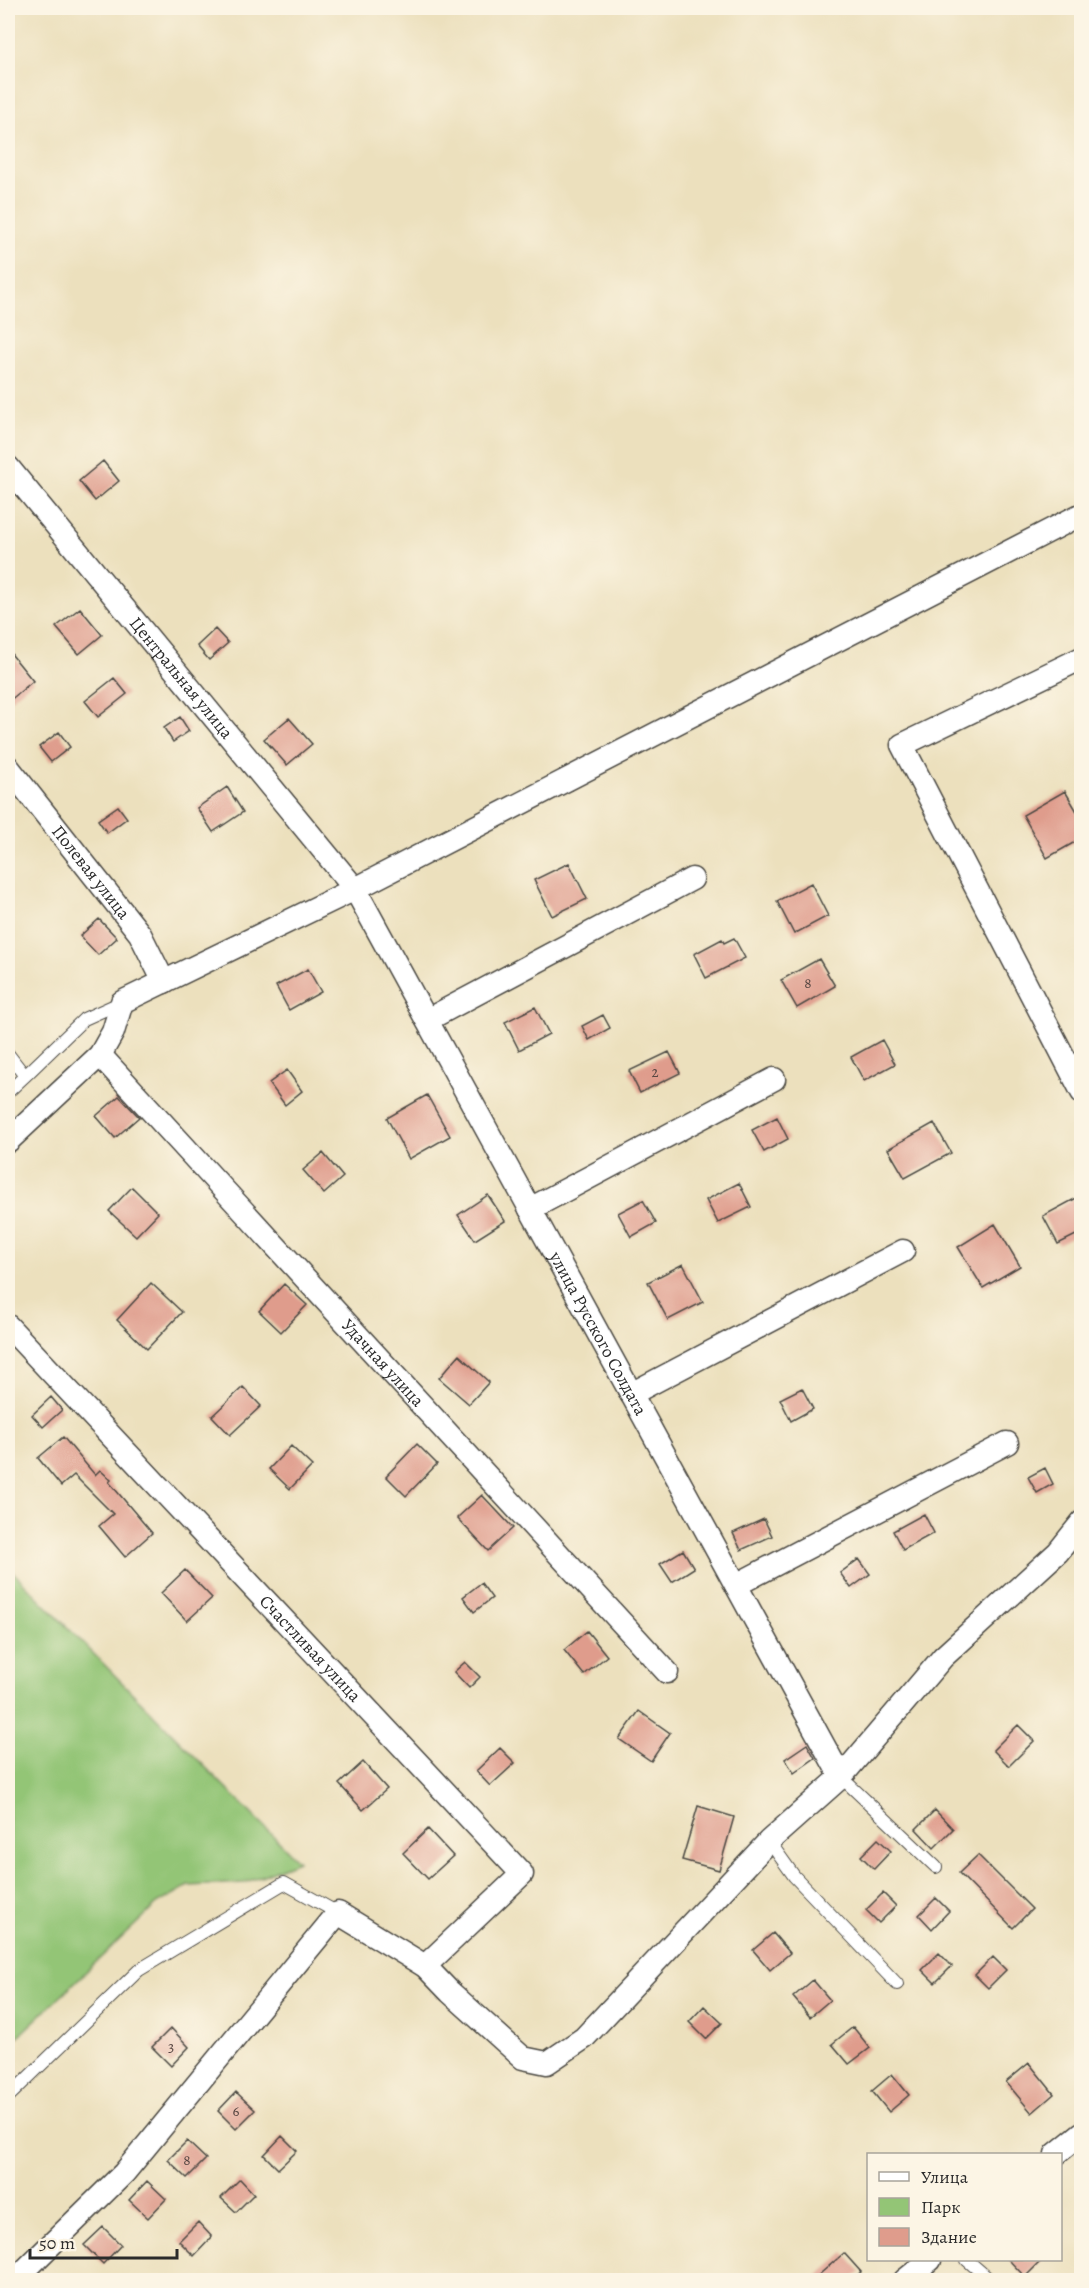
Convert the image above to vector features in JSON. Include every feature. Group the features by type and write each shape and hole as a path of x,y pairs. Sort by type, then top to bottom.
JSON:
{"street":[{"name":"Центральная улица","path":"8,467 355,889"},
{"path":"8,1141 100,1055 113,1032 122,1002 355,889 1082,514"},
{"path":"1082,658 902,745 1082,1092"},
{"name":"Полевая улица","path":"8,767 140,934 164,982"},
{"path":"427,1020 692,879"},
{"name":"улица Русского Солдата","path":"355,889 841,1777"},
{"name":"Удачная улица","path":"100,1055 667,1672"},
{"path":"530,1209 774,1079"},
{"path":"631,1394 903,1251"},
{"name":"Счастливая улица","path":"8,1326 522,1874 425,1966"},
{"path":"736,1585 1007,1443"},
{"path":"15,2280 124,2174 338,1912 425,1966 450,1992 523,2058 547,2063 584,2038 769,1841 841,1777 943,1657 1058,1552 1082,1522"},
{"path":"1057,2153 1082,2133"},
{"path":"905,2280 928,2261"}],"lane":[{"path":"8,1092 84,1018 122,1002"},
{"path":"8,1054 25,1076"},
{"path":"841,1777 936,1867"},
{"path":"769,1841 794,1876 897,1984"},
{"path":"8,2097 139,1970 284,1882 338,1912"},
{"path":"969,2261 990,2280"}],"green space":[{"path":"8,1567 298,1861 244,1883 188,1886 157,1904 8,2046"}],"building":[{"path":"103,461 119,481 95,501 79,481"},
{"path":"80,608 102,635 79,654 56,627"},
{"path":"215,629 228,643 209,660 197,646"},
{"path":"8,650 33,681 8,702"},
{"path":"114,678 127,694 98,717 85,701"},
{"path":"180,717 189,731 173,742 164,728"},
{"path":"289,718 312,744 287,765 264,739"},
{"path":"59,732 70,747 51,762 39,747"},
{"path":"227,787 243,812 213,832 197,808"},
{"path":"1065,791 1082,820 1082,838 1047,858 1023,815"},
{"path":"118,806 127,818 107,833 98,820"},
{"path":"569,863 587,899 552,916 534,880"},
{"path":"811,883 828,916 794,934 777,901"},
{"path":"99,919 117,938 98,955 80,936"},
{"path":"734,938 745,958 706,978 694,954 722,939 724,943"},
{"path":"819,959 835,986 797,1008 781,980"},
{"path":"308,969 321,992 289,1010 276,986"},
{"path":"535,1007 549,1034 519,1050 505,1022"},
{"path":"603,1015 610,1028 589,1040 582,1026"},
{"path":"882,1040 895,1064 864,1081 851,1057"},
{"path":"669,1052 680,1073 640,1093 629,1071"},
{"path":"287,1070 302,1091 285,1105 269,1083"},
{"path":"427,1095 450,1136 409,1159 387,1118"},
{"path":"119,1096 139,1117 115,1138 96,1116"},
{"path":"777,1117 788,1139 764,1152 752,1130"},
{"path":"934,1123 951,1153 905,1178 888,1149"},
{"path":"323,1153 343,1177 324,1194 303,1170"},
{"path":"739,1183 751,1207 718,1223 706,1200"},
{"path":"132,1187 158,1213 136,1236 109,1211"},
{"path":"488,1195 505,1221 475,1240 458,1215"},
{"path":"1082,1195 1082,1232 1058,1244 1043,1216"},
{"path":"643,1200 656,1223 631,1237 618,1213"},
{"path":"995,1224 1020,1266 983,1288 958,1247"},
{"path":"683,1264 703,1302 668,1320 648,1282"},
{"path":"151,1283 182,1312 147,1349 117,1320"},
{"path":"284,1284 307,1305 281,1332 259,1311"},
{"path":"459,1355 489,1382 469,1404 439,1378"},
{"path":"243,1387 261,1406 230,1435 212,1416"},
{"path":"802,1388 813,1409 791,1421 780,1399"},
{"path":"51,1397 62,1410 43,1427 32,1415"},
{"path":"63,1437 95,1475 100,1470 111,1480 109,1482 152,1533 125,1557 99,1526 113,1514 74,1475 61,1486 38,1458"},
{"path":"417,1444 437,1464 406,1496 386,1476"},
{"path":"291,1446 312,1466 290,1489 269,1469"},
{"path":"1045,1468 1053,1484 1037,1493 1028,1477"},
{"path":"482,1495 513,1528 488,1551 457,1518"},
{"path":"924,1514 934,1533 903,1550 893,1531"},
{"path":"764,1519 772,1536 741,1550 733,1533"},
{"path":"683,1550 694,1568 672,1582 660,1564"},
{"path":"859,1559 870,1574 851,1588 840,1573"},
{"path":"185,1570 212,1598 187,1621 161,1593"},
{"path":"481,1583 492,1598 474,1612 463,1597"},
{"path":"587,1631 607,1656 584,1675 564,1650"},
{"path":"465,1662 480,1677 469,1688 454,1672"},
{"path":"639,1711 670,1733 651,1761 619,1739"},
{"path":"1018,1725 1034,1741 1009,1766 993,1750"},
{"path":"807,1744 815,1758 794,1773 785,1759"},
{"path":"500,1748 515,1763 490,1786 476,1771"},
{"path":"363,1762 387,1789 363,1810 339,1784"},
{"path":"698,1806 734,1817 719,1870 682,1860"},
{"path":"935,1810 953,1829 934,1848 916,1829"},
{"path":"428,1829 453,1856 428,1879 403,1853"},
{"path":"878,1839 891,1851 874,1869 861,1856"},
{"path":"978,1855 1032,1909 1013,1928 959,1873"},
{"path":"883,1893 896,1906 879,1923 866,1910"},
{"path":"936,1898 949,1911 932,1929 919,1915"},
{"path":"773,1933 790,1953 770,1970 753,1950"},
{"path":"939,1953 952,1966 935,1983 922,1970"},
{"path":"993,1957 1006,1970 988,1988 975,1975"},
{"path":"813,1980 830,2000 810,2017 793,1997"},
{"path":"704,2006 722,2023 706,2039 689,2022"},
{"path":"853,2027 870,2048 849,2064 832,2044"},
{"path":"171,2028 189,2047 171,2066 152,2047"},
{"path":"1029,2063 1054,2094 1032,2113 1006,2082"},
{"path":"892,2074 909,2095 889,2112 872,2091"},
{"path":"236,2092 255,2110 236,2129 218,2111"},
{"path":"282,2136 297,2151 278,2169 264,2155"},
{"path":"187,2141 206,2159 187,2178 168,2160"},
{"path":"240,2179 254,2194 236,2212 221,2198"},
{"path":"147,2181 166,2199 148,2218 129,2200"},
{"path":"198,2222 212,2237 194,2256 179,2241"},
{"path":"103,2227 121,2245 103,2264 84,2245"},
{"path":"844,2253 861,2272 851,2280 813,2280"},
{"path":"1010,2261 1041,2261 1025,2277"}]}
